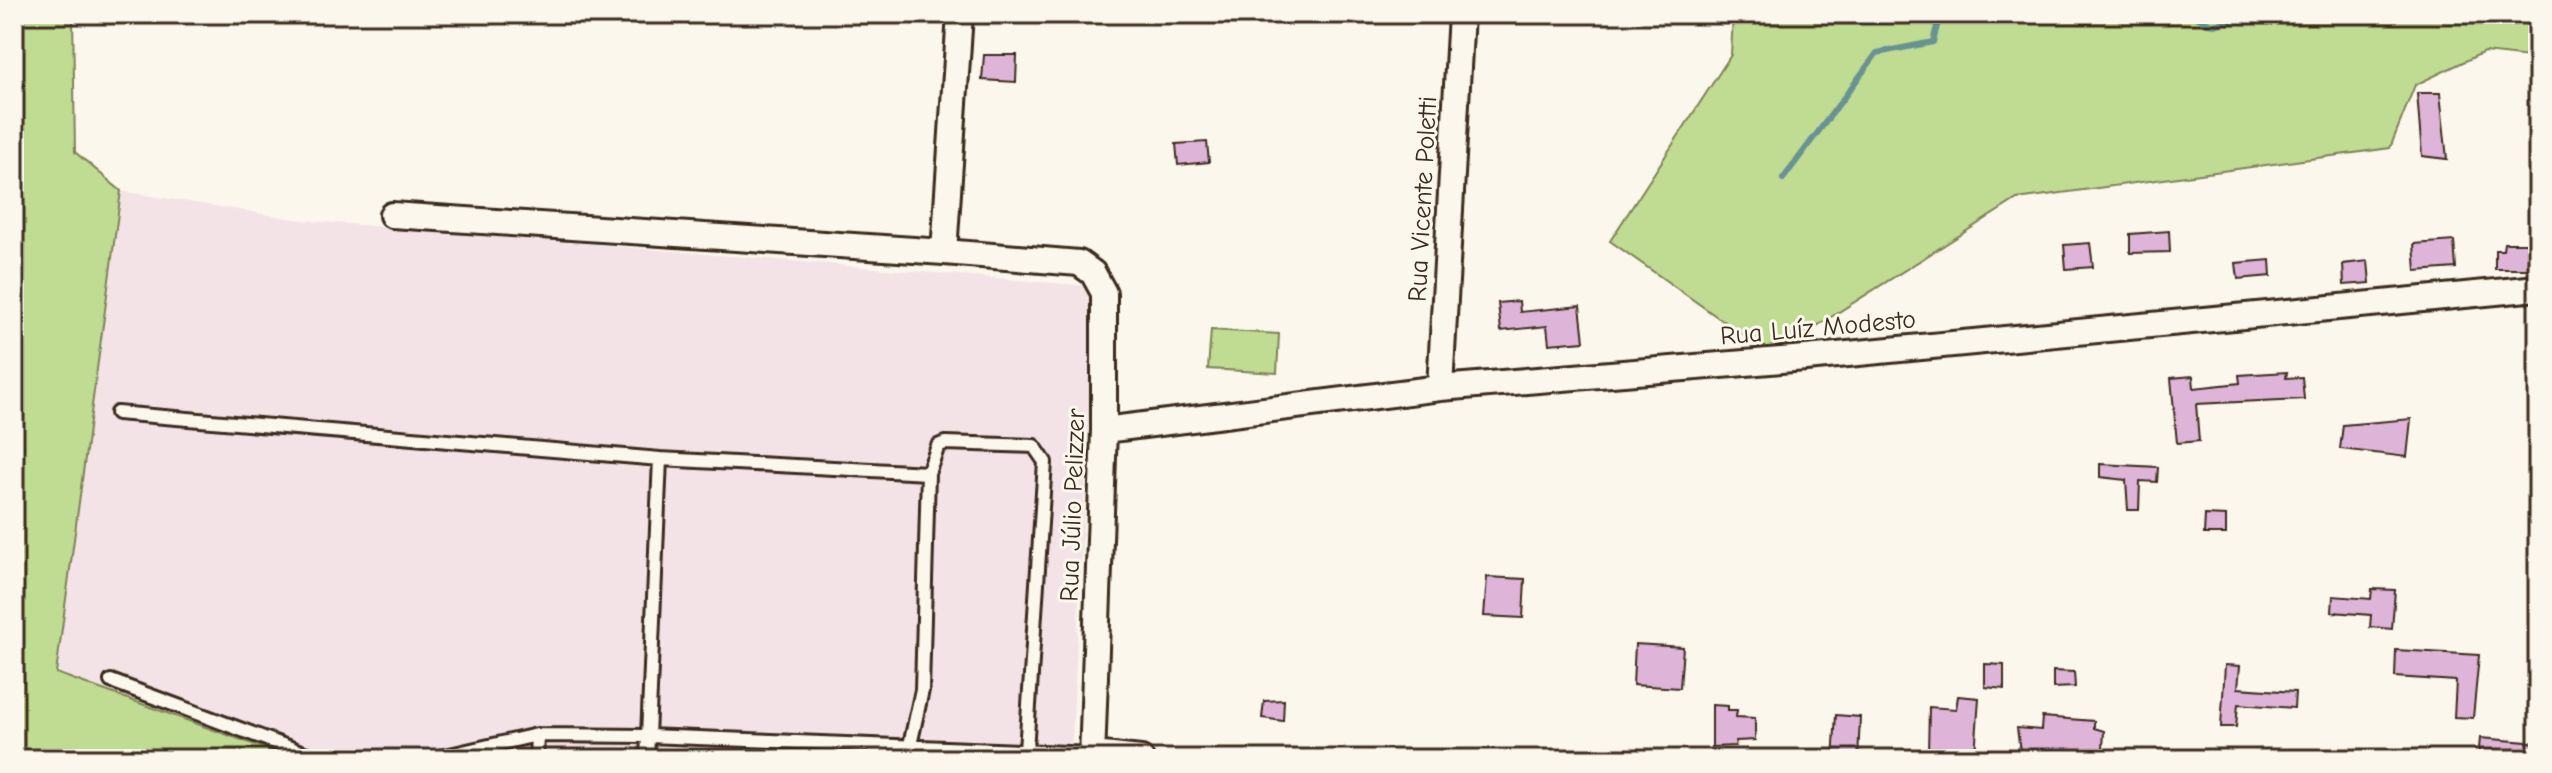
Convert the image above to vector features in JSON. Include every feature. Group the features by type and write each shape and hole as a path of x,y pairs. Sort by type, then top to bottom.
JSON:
{"street":[{"path":"392,215 944,252 960,14"},
{"name":"Rua Vicente Poletti","path":"1440,388 1461,14"},
{"name":"Rua Júlio Pelizzer","path":"944,252 1079,263 1093,273 1104,293 1104,430 1092,756"},
{"name":"Rua Luíz Modesto","path":"1104,430 1440,388 1806,358 2538,288"},
{"path":"1092,756 1141,759"}],"lane":[{"path":"117,413 660,459 928,473"},
{"path":"908,752 922,690 928,473 938,446 945,443 1034,446 1045,462 1026,751"},
{"path":"647,759 660,459"},
{"path":"111,681 320,759"},
{"path":"432,759 537,735 648,736 871,745 908,752 1026,751 1092,756"},
{"path":"536,759 537,735"},
{"path":"870,759 871,745"}],"shaded area":[{"path":"121,191 301,220 1090,286 1095,294 1071,759 294,759 56,673"}],"green space":[{"path":"14,14 73,14 75,152 121,191 56,673 294,759 14,759"},
{"path":"1733,14 2538,14 2538,58 2484,52 2415,85 2390,148 2017,199 1771,355 1610,241 1731,55"},
{"path":"1211,330 1279,334 1277,373 1208,369"}],"building":[{"path":"984,55 1017,55 1016,82 982,80"},
{"path":"2417,93 2440,93 2447,159 2422,156"},
{"path":"1207,142 1209,162 1178,165 1176,144"},
{"path":"2169,231 2170,252 2130,253 2130,234"},
{"path":"2454,241 2456,268 2416,271 2414,244"},
{"path":"2090,243 2093,267 2066,269 2064,245"},
{"path":"2504,243 2538,243 2538,269 2495,269 2495,250 2503,250"},
{"path":"2270,260 2271,276 2238,279 2236,263"},
{"path":"2368,261 2370,283 2344,285 2343,264"},
{"path":"1519,301 1520,312 1580,306 1584,341 1549,344 1547,326 1501,331 1498,303"},
{"path":"2287,372 2286,378 2302,377 2304,399 2196,404 2199,441 2177,443 2171,378 2193,376 2194,388 2240,383 2239,375"},
{"path":"2411,419 2407,457 2340,449 2343,425"},
{"path":"2100,464 2158,467 2157,482 2140,481 2139,510 2128,510 2126,480 2100,477"},
{"path":"2205,515 2226,516 2226,534 2204,534"},
{"path":"1487,577 1525,579 1523,618 1484,616"},
{"path":"2372,589 2395,590 2392,629 2370,627 2371,615 2332,612 2333,596 2371,599"},
{"path":"1635,644 1683,647 1680,688 1633,685"},
{"path":"2396,650 2479,655 2473,718 2454,717 2456,681 2395,677"},
{"path":"1985,664 2004,665 2004,689 1985,687"},
{"path":"2225,665 2240,666 2238,688 2295,692 2294,708 2238,704 2236,727 2221,727"},
{"path":"2053,671 2074,672 2075,687 2053,688"},
{"path":"1958,696 1979,698 1975,755 1928,753 1929,707 1956,709"},
{"path":"1284,700 1283,721 1262,718 1264,701"},
{"path":"1712,705 1737,710 1736,717 1755,718 1755,740 1736,741 1735,746 1712,747"},
{"path":"1836,715 1860,717 1858,759 1833,759"},
{"path":"2042,717 2094,721 2094,728 2104,731 2103,749 2098,750 2097,759 2078,759 2078,754 2045,750 2044,759 2021,759 2017,728 2041,730"},
{"path":"2480,738 2538,743 2538,753 2478,759"}],"waterway":[{"path":"14,67 24,14"},
{"path":"1783,179 1877,53 1933,42 1940,14"},
{"path":"2189,14 2214,25 2256,14"}]}
